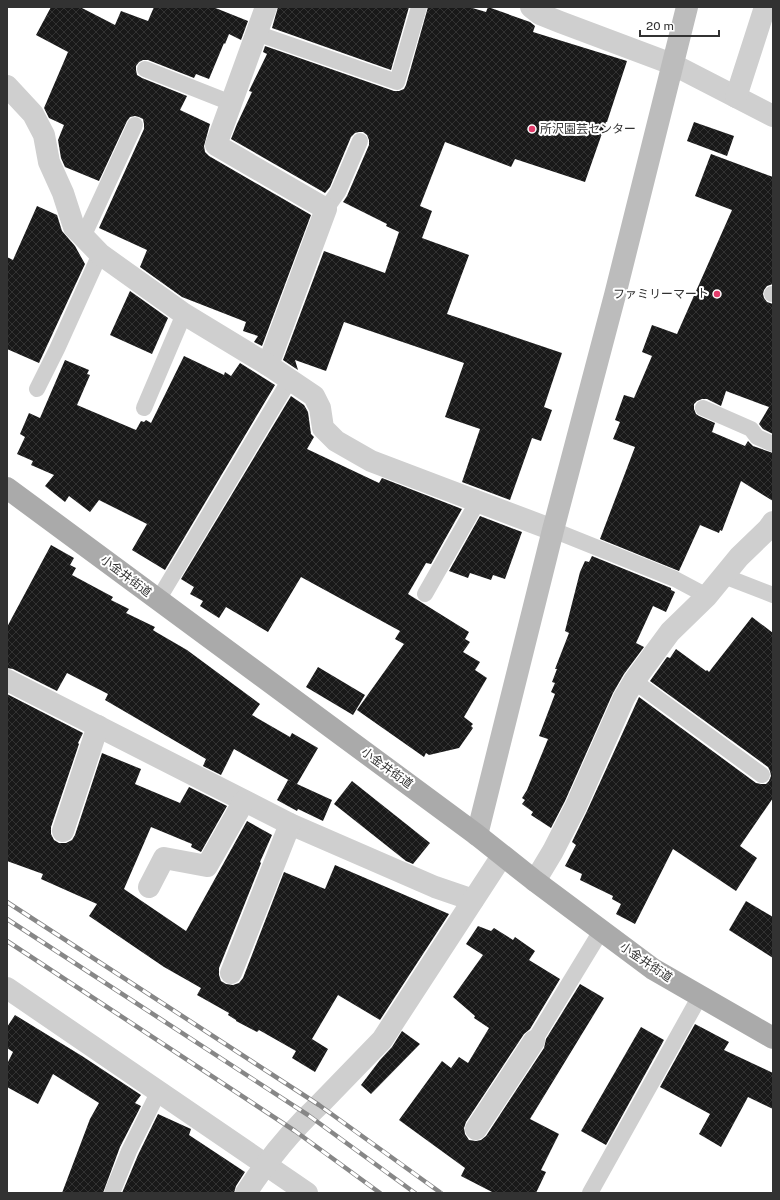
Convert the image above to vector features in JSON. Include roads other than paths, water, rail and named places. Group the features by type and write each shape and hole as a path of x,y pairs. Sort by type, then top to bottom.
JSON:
{"main road":[{"name":"小金井街道","path":"7,488 478,835 502,856 653,969 773,1038"}],"street":[{"path":"266,7 216,146 326,209 268,365"},
{"path":"531,7 540,14 564,15 672,64 773,116"},
{"path":"478,835 553,530 615,295 687,7"},
{"path":"736,97 766,7"},
{"path":"7,86 33,114 44,135 49,162 63,193 74,227 100,254 184,314 268,365 314,396 320,408 323,428 336,441 371,461 553,530"},
{"path":"535,881 553,851 576,806 624,698 634,681 670,632 707,596 739,557 768,529 773,522"},
{"path":"7,680 290,824 435,887 474,900"},
{"path":"63,831 98,726"},
{"path":"149,887 164,858 207,866 244,801"},
{"path":"231,973 290,824"},
{"path":"246,1193 265,1164 308,1115 382,1040 411,998 502,856"},
{"path":"7,988 308,1193"},
{"path":"476,1129 534,1041"}],"lane":[{"path":"256,33 397,82 419,7"},
{"path":"145,69 231,103"},
{"path":"83,237 135,124"},
{"path":"326,209 338,192 360,141"},
{"path":"37,388 57,350 100,254"},
{"path":"144,408 184,314"},
{"path":"158,600 289,380"},
{"path":"703,408 751,429 757,437 773,444"},
{"path":"425,594 478,501"},
{"path":"553,530 675,579 707,596"},
{"path":"724,576 773,595"},
{"path":"634,681 762,775"},
{"path":"534,1041 601,931"},
{"path":"590,1193 700,996"},
{"path":"112,1193 129,1151 159,1091"}],"railway":[{"path":"7,902 319,1105 441,1193"},
{"path":"7,919 308,1115 415,1193"},
{"path":"7,941 295,1131 380,1193"}],"place":[{"name":"所沢園芸センター","path":"532,129"},
{"name":"ファミリーマート","path":"717,294"}]}
